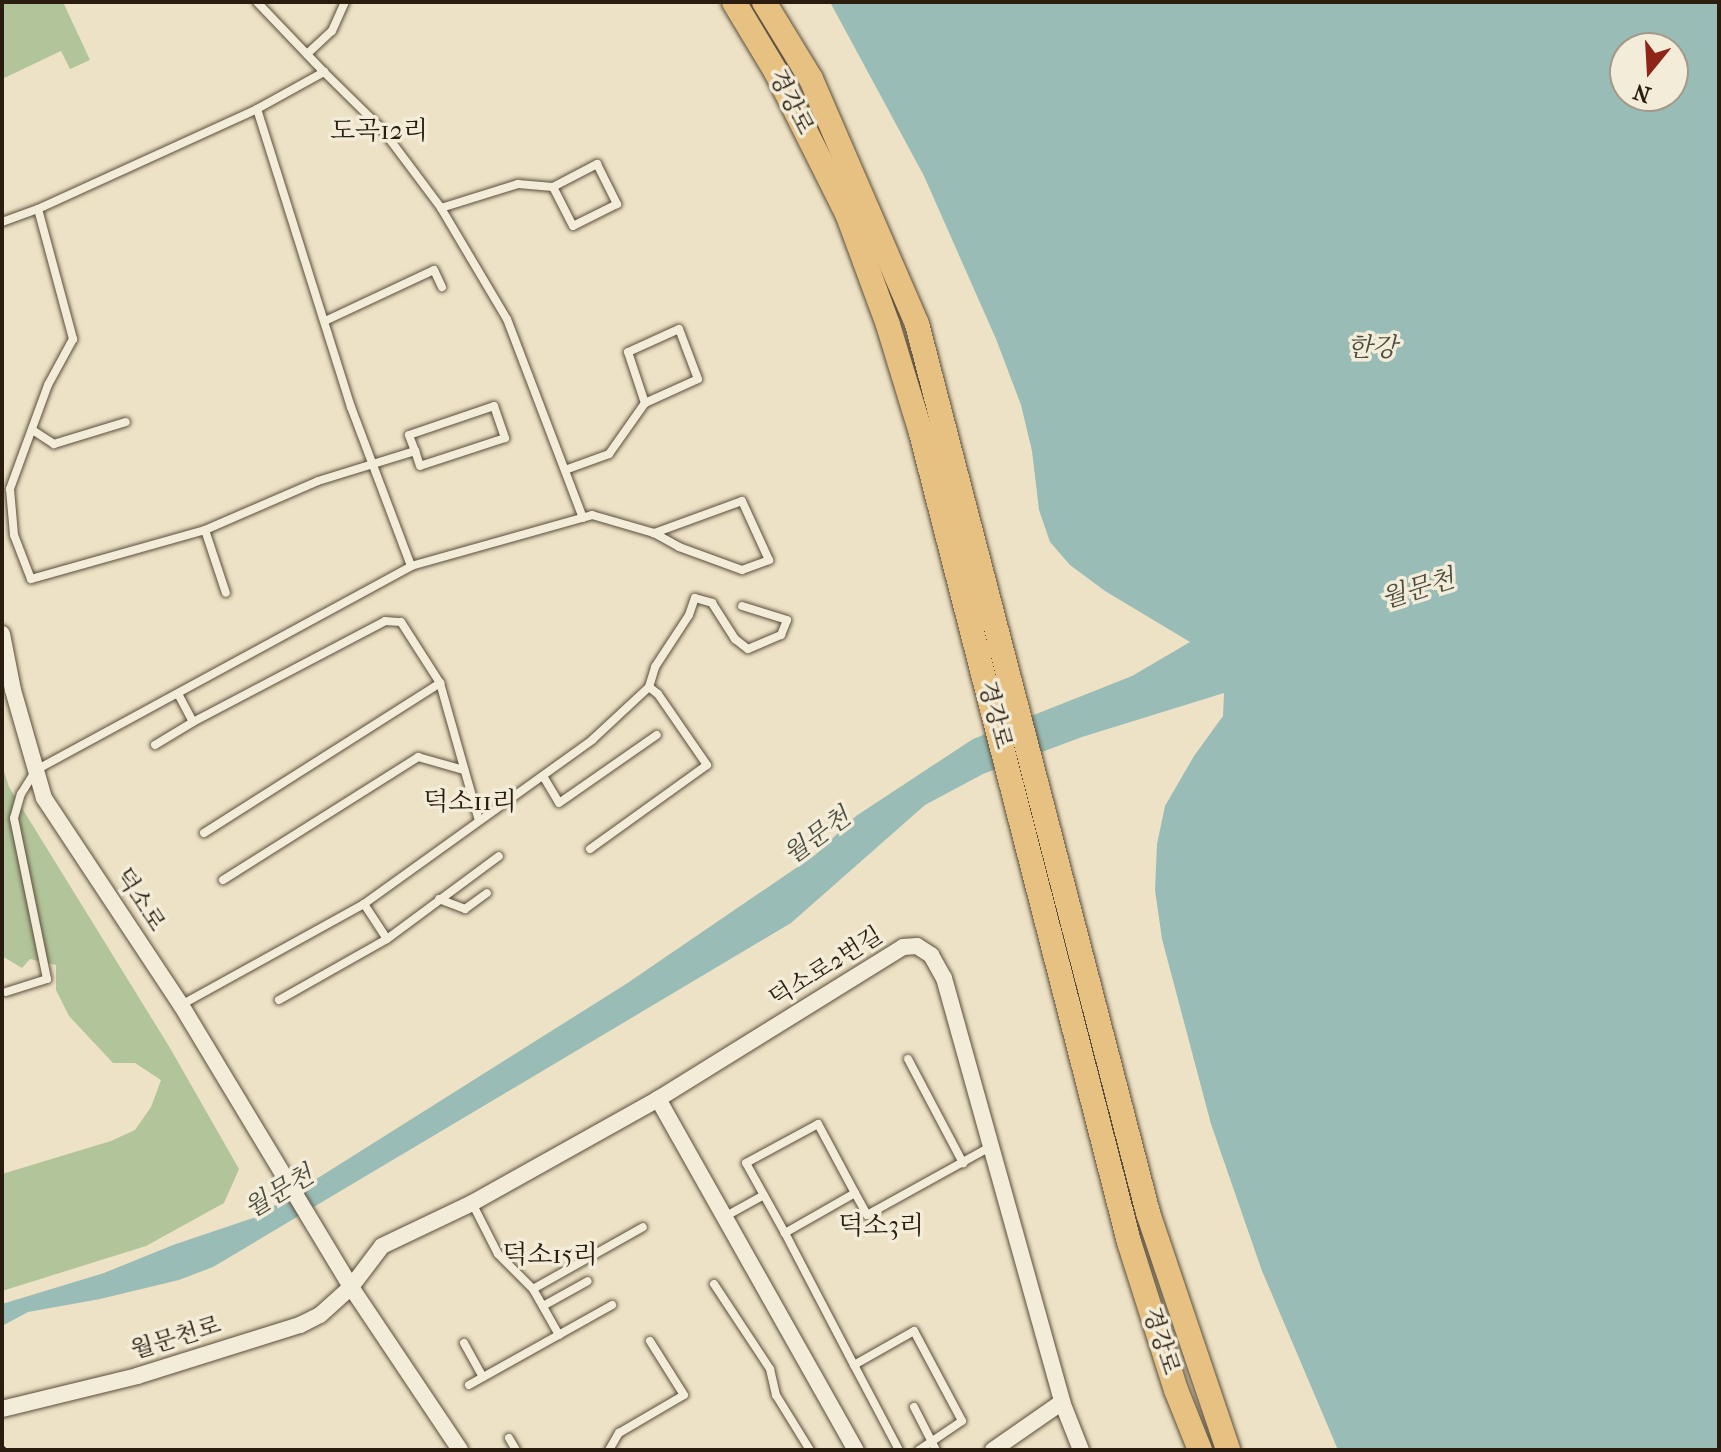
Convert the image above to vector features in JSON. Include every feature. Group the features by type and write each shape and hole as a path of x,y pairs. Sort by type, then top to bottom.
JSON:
{"main road":[{"name":"경강로","path":"734,2 776,72 848,216 888,325 933,479 1129,1242 1176,1390 1200,1450"},
{"name":"경강로","path":"764,2 811,79 917,324 1148,1213 1228,1450"}],"street":[{"name":"덕소로","path":"2,634 44,798 181,1005 333,1252 351,1287"},
{"name":"덕소로2번길","path":"351,1287 382,1246 472,1203 658,1099 903,947 917,946 931,955 944,978 1062,1402 1081,1450"},
{"path":"658,1099 856,1450"},
{"path":"351,1287 460,1450"},
{"name":"월문천로","path":"2,1409 137,1376 300,1325 320,1315 351,1287"},
{"path":"993,1450 1062,1402"}],"lane":[{"path":"257,2 382,129 441,208 507,319 583,518"},
{"path":"307,54 332,31 345,2"},
{"path":"2,222 38,209 257,109 324,72"},
{"path":"257,109 371,466 411,566"},
{"path":"441,208 518,184 553,187 597,164 617,204 573,226 553,187"},
{"path":"38,209 73,339 48,385 34,431 15,467 10,489 14,535 31,579 205,530 318,481 415,451"},
{"path":"325,321 434,270 442,287"},
{"path":"565,470 609,454 645,403 698,379 679,329 628,352 645,403"},
{"path":"494,406 505,438 420,466 415,451 409,435 494,406"},
{"path":"34,431 54,444 126,422"},
{"path":"6,992 47,979 14,818 21,794 36,770 411,566 592,515 654,533 679,547 742,570 769,560 742,501 654,533"},
{"path":"205,530 226,593"},
{"path":"181,1005 364,904 592,740 649,687 655,667 689,615 695,598 712,603 735,639 748,649 781,635 787,620 742,606"},
{"path":"155,745 385,621 401,622 440,683 479,821"},
{"path":"204,833 440,683"},
{"path":"590,849 707,765 658,694 649,687"},
{"path":"178,694 193,722"},
{"path":"543,776 559,803 657,735"},
{"path":"223,880 418,757 464,770"},
{"path":"279,1000 387,939 499,856"},
{"path":"439,899 465,909 487,893"},
{"path":"364,904 387,939"},
{"path":"908,1059 963,1163"},
{"path":"899,1450 746,1163 818,1124 867,1215 990,1147"},
{"path":"785,1233 855,1193"},
{"path":"726,1216 764,1195"},
{"path":"472,1203 498,1254 533,1289 559,1335"},
{"path":"533,1289 643,1227"},
{"path":"543,1306 588,1281"},
{"path":"714,1284 770,1369 776,1395 810,1450"},
{"path":"469,1385 612,1305"},
{"path":"854,1365 914,1331 962,1421 934,1446 919,1450"},
{"path":"609,1450 619,1433 684,1395 650,1341"},
{"path":"464,1343 483,1377"},
{"path":"914,1407 934,1446"},
{"path":"509,1438 516,1450"}],"green space":[{"path":"2,2 63,2 90,60 70,69 61,51 2,79"},
{"path":"2,765 9,787 170,1048 239,1169 224,1203 146,1246 2,1291 2,1174 111,1141 135,1130 151,1107 161,1080 135,1063 113,1063 69,1016 56,990 56,965 30,959 22,968 2,956"}],"water":[{"name":"한강","path":"830,2 1719,2 1719,1450 1338,1450 1262,1271 1211,1124 1162,939 1155,890 1157,844 1165,806 1194,756 1223,716 1224,693 1082,737 983,774 925,805 791,923 213,1267 179,1280 28,1312 2,1326 2,1304 104,1273 173,1245 256,1217 626,984 815,855 856,816 973,739 1132,676 1190,642 1105,591 1070,565 1050,542 1039,510 1032,451 1021,405 996,339 924,176"}],"railway":[{"path":"2,1447 5,1450"}],"district":[{"name":"도곡12리","path":"379,131"},
{"name":"덕소11리","path":"470,802"},
{"name":"덕소3리","path":"881,1226"},
{"name":"덕소15리","path":"550,1255"}],"water label":[{"name":"월문천","path":"1418,589"},
{"name":"월문천","path":"817,836"},
{"name":"월문천","path":"279,1192"}]}
